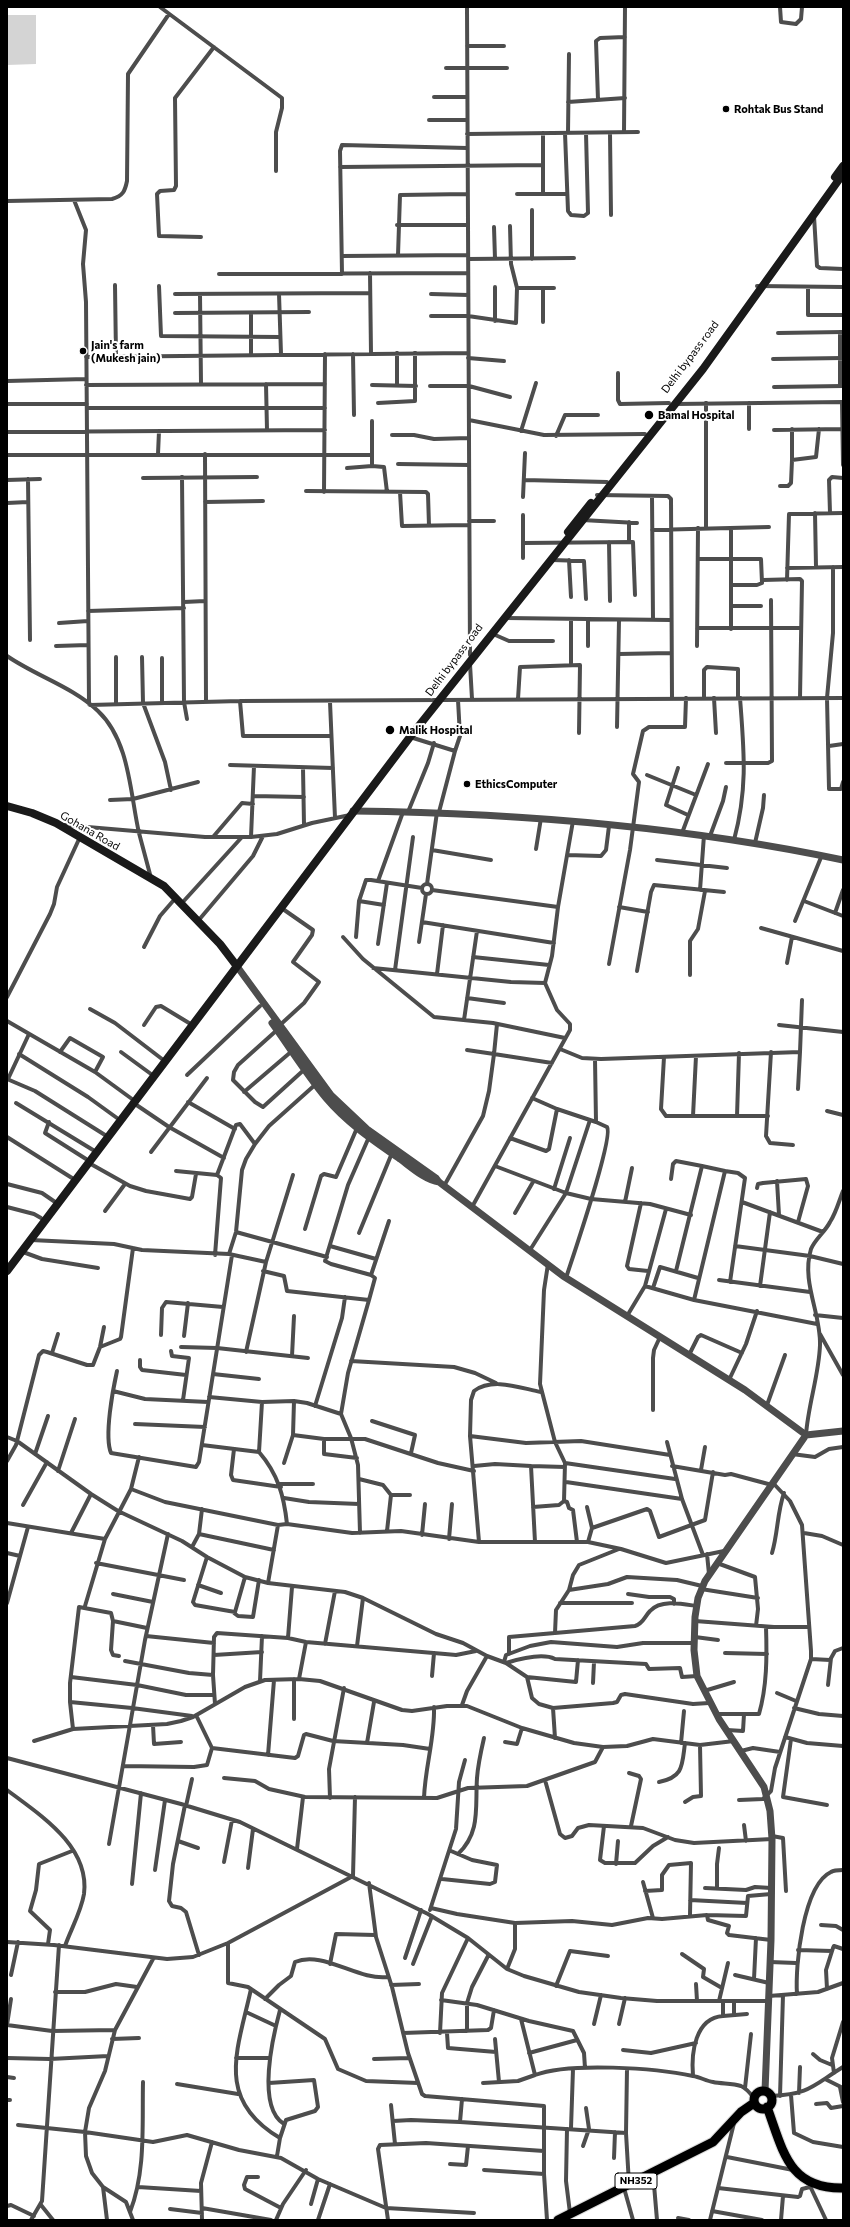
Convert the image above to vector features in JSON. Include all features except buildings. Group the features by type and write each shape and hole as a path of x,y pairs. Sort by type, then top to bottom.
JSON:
{"highway":[{"name":"NH352","path":"558,2220 713,2142 735,2118 754,2101 756,2093 772,2094"},
{"path":"754,2101 759,2108 767,2107 771,2102 772,2094"},
{"path":"767,2107 786,2161 795,2171 809,2184 828,2188 843,2188"}],"main road":[{"name":"Delhi bypass road","path":"760,286 843,166"},
{"name":"Delhi bypass road","path":"234,968 436,702 582,519 648,432 672,404 843,174"},
{"name":"Delhi bypass road","path":"470,659 494,634 551,560 563,542"},
{"name":"Gohana Road","path":"7,806 32,813 58,824 155,882"},
{"path":"155,882 234,968"},
{"path":"155,882 164,886 182,903 198,921 234,968"},
{"path":"7,1271 23,1252 41,1218 56,1203 72,1178 88,1161 93,1150 117,1118 133,1101 151,1074 210,995 234,968"},
{"path":"7,1263 32,1235 234,968"}],"street":[{"path":"160,7 283,101 276,132 276,171"},
{"path":"467,7 468,355 470,420 469,523 470,659 472,699"},
{"path":"624,132 625,7"},
{"path":"780,7 781,22 796,24 801,19 802,7"},
{"path":"7,202 112,199 121,196 125,191 128,166 128,74 169,14"},
{"path":"598,100 596,41 600,38 625,37"},
{"path":"467,46 504,46"},
{"path":"201,237 159,236 157,194 160,191 174,190 176,186 176,95 214,47"},
{"path":"569,54 566,133 567,194 569,214 586,216 588,212 586,133"},
{"path":"446,68 508,68"},
{"path":"434,97 467,96"},
{"path":"568,102 625,98"},
{"path":"429,120 467,120"},
{"path":"610,132 611,215"},
{"path":"467,134 638,132"},
{"path":"543,133 544,194"},
{"path":"342,274 340,151 342,145 467,148"},
{"path":"340,167 543,165"},
{"path":"398,255 398,198 402,194 468,194"},
{"path":"516,194 567,194"},
{"path":"74,200 86,230 83,256 86,302 89,704"},
{"path":"532,210 532,259"},
{"path":"814,215 816,266 820,268 843,269"},
{"path":"398,225 468,226"},
{"path":"494,226 495,259"},
{"path":"431,316 468,316 516,323 517,288 511,259 510,226"},
{"path":"342,256 398,255 495,259 574,258"},
{"path":"219,274 468,273"},
{"path":"370,274 371,354"},
{"path":"115,285 116,357"},
{"path":"159,286 160,335 280,337"},
{"path":"760,286 843,287"},
{"path":"808,286 808,315 843,315"},
{"path":"495,288 495,321"},
{"path":"517,288 554,288"},
{"path":"543,288 543,322"},
{"path":"175,294 370,293"},
{"path":"200,294 201,384"},
{"path":"280,294 281,354"},
{"path":"431,294 468,295"},
{"path":"175,313 309,312"},
{"path":"251,313 251,355"},
{"path":"774,387 841,386 842,332 778,333"},
{"path":"397,353 397,385"},
{"path":"86,357 415,353 468,355 504,361"},
{"path":"378,403 414,402 416,386 415,353"},
{"path":"324,492 325,354"},
{"path":"353,354 354,415"},
{"path":"773,359 842,358"},
{"path":"618,373 618,400 620,404 842,402 843,465"},
{"path":"7,381 86,379"},
{"path":"521,431 536,383"},
{"path":"266,384 267,430"},
{"path":"86,385 325,384"},
{"path":"372,385 416,386"},
{"path":"430,386 469,386 510,397"},
{"path":"706,403 706,528"},
{"path":"749,403 749,429"},
{"path":"7,404 325,408"},
{"path":"556,436 565,415 598,415"},
{"path":"470,420 521,431 556,436 648,432"},
{"path":"372,421 372,466"},
{"path":"780,486 788,486 791,483 792,429"},
{"path":"792,460 816,456 818,429"},
{"path":"774,430 843,429"},
{"path":"7,432 325,430"},
{"path":"158,431 158,454"},
{"path":"392,435 414,435 434,439 469,438"},
{"path":"523,497 525,453"},
{"path":"205,454 206,702"},
{"path":"7,455 372,455"},
{"path":"398,464 469,465"},
{"path":"347,468 372,466 384,467 387,492"},
{"path":"182,477 184,702 188,719"},
{"path":"142,478 257,477"},
{"path":"830,513 829,480 832,477 843,478"},
{"path":"28,479 30,640"},
{"path":"7,480 40,479"},
{"path":"524,480 612,479"},
{"path":"306,491 428,493 429,526"},
{"path":"400,492 402,526 429,526 494,521"},
{"path":"600,495 668,496 671,499 672,698"},
{"path":"652,496 652,620"},
{"path":"205,502 263,501"},
{"path":"7,503 28,502"},
{"path":"815,513 816,567"},
{"path":"787,580 789,514 843,513"},
{"path":"523,515 523,558"},
{"path":"582,519 637,523"},
{"path":"629,522 629,542"},
{"path":"652,530 769,527"},
{"path":"697,646 698,528"},
{"path":"731,528 731,629"},
{"path":"609,542 610,602"},
{"path":"523,543 633,542 635,546 635,595"},
{"path":"698,559 761,559 763,580"},
{"path":"551,560 586,562 586,599"},
{"path":"568,560 571,597"},
{"path":"833,567 833,633 827,698 829,789 841,789 843,782"},
{"path":"787,568 843,567"},
{"path":"731,585 757,585 763,580 800,579 802,581 800,698"},
{"path":"726,763 768,763 772,760 771,600"},
{"path":"184,602 205,601"},
{"path":"731,606 761,606"},
{"path":"88,611 184,608"},
{"path":"506,618 571,620 671,620"},
{"path":"571,620 571,664"},
{"path":"588,620 588,646"},
{"path":"617,727 619,699 619,620"},
{"path":"58,623 88,621"},
{"path":"697,628 801,628"},
{"path":"494,634 509,641 553,641"},
{"path":"56,646 88,645"},
{"path":"619,654 671,653"},
{"path":"7,656 99,711 114,731 124,759 139,832 155,882"},
{"path":"142,657 144,703 165,762 171,790"},
{"path":"116,658 116,703"},
{"path":"162,658 162,702"},
{"path":"518,699 520,666 580,664 579,733"},
{"path":"704,698 704,670 707,667 738,669 745,763 744,792 734,840"},
{"path":"609,964 633,828 639,782 633,774 643,731 649,727 685,727 686,698"},
{"path":"714,698 716,733"},
{"path":"89,704 240,701 436,702 472,699 843,698"},
{"path":"356,938 359,901 364,882 367,880 378,881 422,888 427,884 438,812 460,736 458,700"},
{"path":"240,701 241,733 243,736 332,736"},
{"path":"330,702 335,818"},
{"path":"410,736 434,743 455,752"},
{"path":"378,881 428,763 434,743"},
{"path":"829,746 843,744"},
{"path":"682,832 708,764"},
{"path":"230,765 333,768"},
{"path":"251,837 254,766"},
{"path":"303,768 304,825"},
{"path":"678,768 666,805 688,815"},
{"path":"647,775 696,795"},
{"path":"110,800 133,799 198,782"},
{"path":"700,890 707,835 723,801 726,787"},
{"path":"754,843 763,808 764,795"},
{"path":"253,796 304,797"},
{"path":"214,837 242,803 253,804"},
{"path":"58,824 139,832 214,837 251,837 277,834 304,825 352,813 438,812 541,818 609,826 682,832 754,843 843,860"},
{"path":"536,849 541,818"},
{"path":"472,1207 570,1030 570,1024 557,1010 545,983 554,943 558,907 573,822"},
{"path":"568,855 601,856 606,850 609,826"},
{"path":"198,921 253,856 263,836"},
{"path":"182,903 242,837"},
{"path":"395,970 413,837"},
{"path":"7,997 52,909 57,887 80,838"},
{"path":"432,850 491,860"},
{"path":"795,921 822,855"},
{"path":"657,860 727,868"},
{"path":"378,944 387,883"},
{"path":"427,884 432,890"},
{"path":"637,971 651,892 654,885 724,892"},
{"path":"419,942 426,894 422,888"},
{"path":"426,894 432,890 558,907"},
{"path":"834,913 843,890"},
{"path":"690,975 690,941 698,929 705,891"},
{"path":"144,947 160,916 173,901"},
{"path":"359,901 384,905"},
{"path":"804,901 843,916"},
{"path":"280,907 313,930 312,935 294,962 319,982 304,1003 250,1052 234,1072 233,1080 260,1107 263,1107 307,1067"},
{"path":"619,907 648,912"},
{"path":"422,922 554,943"},
{"path":"437,974 443,925"},
{"path":"761,928 843,951"},
{"path":"464,1020 477,931"},
{"path":"344,937 374,968 430,1014 439,1017 497,1024 565,1038"},
{"path":"787,963 792,937"},
{"path":"473,957 549,965"},
{"path":"234,968 260,1006 278,1027 292,1051 347,1112 367,1129 436,1178 441,1184 566,1278 768,1405 806,1435 843,1431"},
{"path":"234,968 307,1067 316,1084 326,1098 357,1128 369,1137 432,1181 441,1184"},
{"path":"374,968 545,983"},
{"path":"467,998 504,1003"},
{"path":"798,1089 802,1000"},
{"path":"144,1025 156,1007 161,1006 189,1023"},
{"path":"187,1075 260,1006"},
{"path":"90,1009 115,1023 162,1059"},
{"path":"7,1021 95,1072 169,1127 224,1158"},
{"path":"441,1184 483,1116 489,1091 497,1024"},
{"path":"780,1024 843,1032"},
{"path":"29,1034 7,1079 35,1091 105,1135"},
{"path":"60,1052 68,1040 73,1038 94,1050 103,1057 95,1072"},
{"path":"560,1049 582,1058 595,1059 800,1052"},
{"path":"467,1050 552,1063"},
{"path":"244,1092 292,1051"},
{"path":"121,1052 151,1074"},
{"path":"771,1052 767,1140 777,1145 793,1145"},
{"path":"737,1116 739,1053"},
{"path":"19,1054 88,1097 117,1118"},
{"path":"693,1116 696,1056"},
{"path":"664,1057 662,1113 666,1116 768,1116"},
{"path":"595,1059 596,1122"},
{"path":"151,1152 207,1078"},
{"path":"117,1371 110,1415 110,1452 196,1467 199,1462 202,1446 231,1254 236,1232 242,1170 255,1144 282,1113 316,1084"},
{"path":"532,1098 596,1122 607,1127 609,1133 591,1199 566,1278"},
{"path":"188,1102 235,1129"},
{"path":"16,1103 93,1150"},
{"path":"510,1138 548,1150 558,1109"},
{"path":"826,1111 843,1115"},
{"path":"530,1250 566,1193 590,1120"},
{"path":"49,1122 45,1133 125,1184 146,1191 190,1199 192,1197 196,1174"},
{"path":"217,1175 235,1129 240,1124 255,1144"},
{"path":"305,1229 321,1176 324,1174 336,1177 357,1128"},
{"path":"7,1137 72,1178"},
{"path":"360,1532 357,1458 341,1414 351,1361 375,1278 371,1275 325,1261 348,1185 369,1137"},
{"path":"554,1189 570,1138"},
{"path":"358,1233 392,1153"},
{"path":"671,1179 673,1164 676,1162 738,1174 745,1178 730,1282"},
{"path":"495,1166 532,1182 566,1193 591,1199 641,1203 690,1215"},
{"path":"676,1271 702,1166"},
{"path":"625,1202 632,1168"},
{"path":"176,1171 217,1175 221,1178 215,1255"},
{"path":"694,1300 698,1278 708,1244 725,1171"},
{"path":"246,1352 266,1262 293,1175"},
{"path":"757,1188 760,1183 804,1179 808,1181 798,1222"},
{"path":"777,1181 780,1215"},
{"path":"516,1213 532,1182"},
{"path":"7,1184 42,1193 56,1203"},
{"path":"105,1211 125,1184"},
{"path":"843,1192 830,1222 812,1248 810,1256 810,1292 817,1324 820,1333 843,1375"},
{"path":"742,1202 822,1232"},
{"path":"641,1203 627,1266 629,1269 648,1271"},
{"path":"7,1207 34,1214 41,1218"},
{"path":"627,1316 645,1286 666,1208"},
{"path":"760,1286 770,1212"},
{"path":"371,1275 389,1221"},
{"path":"236,1232 272,1244 326,1257"},
{"path":"32,1235 114,1244 133,1248 215,1255 231,1254 266,1262"},
{"path":"330,1246 376,1259"},
{"path":"735,1246 810,1256 843,1264"},
{"path":"100,1347 120,1339 121,1337 133,1248"},
{"path":"23,1252 42,1260 98,1268"},
{"path":"548,1264 544,1290 541,1392 555,1442 565,1465 566,1482 564,1501 567,1502 568,1508 573,1510 577,1542"},
{"path":"653,1288 659,1267 698,1278"},
{"path":"264,1271 284,1276 286,1279 285,1288 287,1291 369,1300"},
{"path":"718,1280 810,1292"},
{"path":"645,1286 694,1300 757,1311 817,1324"},
{"path":"315,1406 342,1318 345,1297"},
{"path":"161,1335 162,1308 166,1302 223,1307"},
{"path":"184,1336 188,1303"},
{"path":"729,1380 742,1353 757,1311"},
{"path":"815,1314 843,1318"},
{"path":"292,1356 294,1316"},
{"path":"7,1461 17,1441 39,1355 43,1352 52,1353 91,1365 95,1362 104,1327"},
{"path":"768,1796 757,1774 740,1751 709,1703 697,1676 695,1640 696,1606 702,1588 724,1551 773,1484 806,1435 808,1413 820,1346 820,1333"},
{"path":"52,1353 58,1334"},
{"path":"689,1355 698,1337 701,1335 742,1353"},
{"path":"652,1410 653,1358 654,1350 660,1337"},
{"path":"181,1347 217,1348 308,1358"},
{"path":"171,1351 172,1356 188,1357 183,1400"},
{"path":"768,1405 785,1356"},
{"path":"140,1360 140,1367 142,1370 186,1375"},
{"path":"351,1361 454,1367 475,1373 496,1384"},
{"path":"213,1374 259,1378"},
{"path":"479,1542 470,1436 471,1400 474,1390 487,1384 496,1384 541,1392"},
{"path":"113,1391 145,1399 262,1402 294,1401 341,1414"},
{"path":"284,1463 293,1435 294,1401"},
{"path":"262,1402 259,1452 274,1471 280,1486 284,1498 287,1524"},
{"path":"35,1454 48,1416"},
{"path":"58,1471 75,1419"},
{"path":"372,1421 415,1435 411,1453"},
{"path":"135,1424 205,1427"},
{"path":"293,1435 324,1439 365,1439 438,1463 474,1469 495,1464 531,1466 565,1465 676,1479"},
{"path":"470,1436 526,1443 581,1441 670,1455"},
{"path":"7,1437 17,1441 91,1494 118,1511 168,1534 245,1577 292,1587 335,1591 363,1598 424,1629 463,1643 487,1656 505,1662 527,1677 576,1682 578,1660"},
{"path":"324,1439 324,1454 357,1458"},
{"path":"667,1442 672,1466 682,1499 705,1554 709,1575"},
{"path":"202,1446 259,1452"},
{"path":"701,1470 705,1447"},
{"path":"792,1454 815,1457 829,1449 843,1448"},
{"path":"234,1449 231,1475 233,1480 280,1486 313,1484"},
{"path":"85,1606 96,1563 118,1511 131,1489 139,1457"},
{"path":"23,1505 47,1462"},
{"path":"531,1466 535,1542"},
{"path":"672,1466 731,1474 773,1484 784,1493 797,1514 804,1533 811,1659 796,1701 768,1796 772,1838 769,1983 772,2094"},
{"path":"592,1528 647,1509 650,1511 659,1537 693,1526 705,1520 713,1472"},
{"path":"359,1479 384,1485 390,1495 387,1530"},
{"path":"566,1482 682,1499"},
{"path":"131,1489 165,1502 278,1524 360,1532 387,1530 479,1542 588,1542 621,1549 666,1563 724,1551"},
{"path":"772,1553 776,1538 778,1511 784,1493"},
{"path":"71,1533 91,1494"},
{"path":"390,1495 410,1495"},
{"path":"284,1498 309,1502 359,1504"},
{"path":"533,1507 559,1504 564,1501"},
{"path":"422,1534 425,1504"},
{"path":"449,1539 452,1504"},
{"path":"588,1507 592,1528 588,1542"},
{"path":"192,1547 199,1534 202,1509"},
{"path":"7,1522 28,1527 105,1539"},
{"path":"268,1583 278,1524"},
{"path":"7,1603 28,1527"},
{"path":"804,1533 822,1536 843,1545"},
{"path":"109,1844 140,1664 168,1534"},
{"path":"199,1534 274,1550"},
{"path":"555,1633 555,1614 560,1602 569,1590 573,1575 579,1565 621,1549"},
{"path":"7,1553 20,1556"},
{"path":"207,1557 198,1585 194,1604 234,1613 238,1616 253,1617 259,1580"},
{"path":"717,1562 755,1577 758,1598 756,1626"},
{"path":"96,1563 184,1580"},
{"path":"234,1613 245,1577"},
{"path":"569,1590 608,1584 627,1577 677,1580 702,1588 758,1598"},
{"path":"198,1585 221,1593"},
{"path":"288,1638 292,1587"},
{"path":"325,1644 335,1591"},
{"path":"113,1594 153,1602"},
{"path":"628,1594 649,1597 670,1597 674,1599 674,1604"},
{"path":"357,1646 363,1598"},
{"path":"560,1602 632,1603"},
{"path":"509,1654 509,1637 638,1625 655,1607 674,1604 696,1606"},
{"path":"73,1729 70,1702 71,1678 77,1609 79,1607 85,1606 110,1612 113,1621 111,1650 113,1655 119,1656"},
{"path":"113,1621 147,1628"},
{"path":"695,1621 766,1627 809,1627"},
{"path":"716,1714 758,1715 760,1713 764,1698 767,1654 766,1627"},
{"path":"215,1704 213,1674 214,1643 217,1633 288,1638 325,1644 456,1655 476,1651"},
{"path":"146,1636 214,1643"},
{"path":"260,1681 262,1636"},
{"path":"505,1662 506,1655 530,1646 551,1642 617,1647 643,1643 718,1640"},
{"path":"294,1719 297,1679 306,1642"},
{"path":"828,1685 831,1658 835,1651 843,1648"},
{"path":"214,1655 262,1652"},
{"path":"432,1676 434,1653"},
{"path":"725,1653 767,1654"},
{"path":"462,1706 467,1691 487,1656"},
{"path":"505,1662 541,1657 594,1662 645,1664 649,1669 680,1668 682,1677 697,1676"},
{"path":"811,1659 828,1660 831,1658"},
{"path":"125,1661 189,1674 213,1674"},
{"path":"594,1662 594,1683"},
{"path":"527,1677 534,1701 553,1708 615,1703 620,1696 625,1694 693,1704 709,1703"},
{"path":"71,1678 137,1685 186,1695 214,1695"},
{"path":"34,1741 73,1729 153,1725 175,1722 195,1716 240,1689 260,1681 297,1679 320,1681 344,1688 374,1702 407,1711 434,1707 462,1706 522,1728 555,1738 603,1747 627,1746 653,1739 700,1746 734,1741"},
{"path":"268,1755 274,1680"},
{"path":"703,1691 734,1682"},
{"path":"330,1798 328,1774 344,1688"},
{"path":"777,1694 796,1701"},
{"path":"70,1702 195,1716"},
{"path":"367,1743 374,1702"},
{"path":"424,1798 425,1775 434,1730 434,1707"},
{"path":"553,1708 555,1738"},
{"path":"794,1708 819,1714 843,1716"},
{"path":"659,1782 672,1779 680,1772 684,1711"},
{"path":"727,1730 743,1731 744,1714"},
{"path":"123,1766 204,1766 208,1764 212,1748 195,1716"},
{"path":"153,1725 154,1744 181,1742"},
{"path":"505,1742 517,1744 522,1728"},
{"path":"212,1748 296,1758 305,1734 333,1741 412,1746 430,1749"},
{"path":"785,1737 825,1746 843,1746"},
{"path":"458,1854 470,1841 475,1828 476,1787 484,1738"},
{"path":"792,1739 783,1797 827,1805"},
{"path":"685,1802 694,1796 701,1796 700,1746"},
{"path":"224,1778 255,1781 269,1789 303,1797 444,1797 459,1791 476,1787 515,1788 545,1780 595,1762 603,1747"},
{"path":"740,1751 753,1748 780,1752"},
{"path":"7,1758 186,1805 253,1828 369,1883 430,1915 468,1938 488,1956 506,1969 556,1986 625,1998 734,2001 769,1998 783,1994 797,1994 827,1989 843,1983"},
{"path":"413,1964 451,1852 456,1829 459,1791 465,1760"},
{"path":"629,1773 639,1776 641,1779 631,1826"},
{"path":"192,1779 178,1841 169,1901 172,1906 181,1908 186,1912 199,1955"},
{"path":"545,1780 562,1837 568,1838 578,1828 584,1826 631,1826 694,1843 783,1838 786,1890"},
{"path":"7,1790 48,1821 72,1851 84,1870 82,1903 65,1946"},
{"path":"132,1884 141,1793"},
{"path":"739,1800 764,1799 768,1796"},
{"path":"297,1849 303,1797"},
{"path":"353,1876 355,1797"},
{"path":"155,1870 165,1800"},
{"path":"224,1862 232,1820"},
{"path":"744,1825 746,1841"},
{"path":"604,1826 600,1860 605,1863 635,1863 653,1846 668,1837"},
{"path":"248,1868 253,1828"},
{"path":"178,1841 198,1848"},
{"path":"616,1864 618,1841"},
{"path":"717,1889 717,1864 720,1848"},
{"path":"48,1944 50,1930 30,1911 37,1886 37,1867 41,1862 72,1851"},
{"path":"442,1879 490,1884 495,1882 497,1865 451,1852"},
{"path":"645,1891 662,1890 662,1875 669,1865 691,1863 690,1915"},
{"path":"797,1994 796,1963 807,1910 818,1887 829,1872 843,1870"},
{"path":"7,1942 59,1945 154,1959 180,1959 199,1955 228,1943 353,1876"},
{"path":"643,1882 653,1918"},
{"path":"369,1883 375,1935 391,1985 409,2058 423,2096 543,2106 544,2174 547,2220"},
{"path":"705,1888 749,1890 755,1887 771,1891"},
{"path":"431,1908 457,1914 515,1923 572,1921 612,1924 637,1919 669,1918 690,1915 746,1916 749,1895 771,1891"},
{"path":"690,1900 747,1902"},
{"path":"405,1958 421,1910"},
{"path":"707,1915 708,1920 728,1926 727,1933 729,1935 771,1940"},
{"path":"506,1969 515,1949 515,1923"},
{"path":"821,1925 836,1926 843,1930"},
{"path":"330,1964 336,1934 375,1935"},
{"path":"440,2033 441,2000 444,1987 468,1938"},
{"path":"754,1979 756,1938"},
{"path":"12,1975 18,1942"},
{"path":"228,1943 227,1982 251,1989 325,2039 340,2070 366,2081 418,2083"},
{"path":"7,2206 11,2205 32,2218 41,2205 59,1945"},
{"path":"827,1989 826,1970 834,1946 843,1950"},
{"path":"798,1950 832,1952"},
{"path":"556,1986 570,1952 608,1956"},
{"path":"682,1954 704,1969 703,1977 722,1988"},
{"path":"467,2031 467,2003 472,1987 488,1956"},
{"path":"133,2220 126,2202 103,2187 88,2166 84,2147 85,2132 88,2108 105,2070 115,2030 137,1987 154,1959"},
{"path":"266,1999 278,1985 291,1976 295,1962 310,1960 330,1964 372,1977 388,1977"},
{"path":"770,1962 796,1963"},
{"path":"723,2016 721,2001 722,1988 728,1963"},
{"path":"735,1975 769,1983"},
{"path":"56,1992 85,1992 116,1984 137,1987"},
{"path":"391,1985 420,1984"},
{"path":"696,1984 697,2001"},
{"path":"251,1989 234,2068 238,2094 259,2124 280,2138"},
{"path":"772,2094 783,1994"},
{"path":"594,2024 601,1995"},
{"path":"619,2024 625,1998"},
{"path":"11,1999 7,2025 52,2031 115,2030"},
{"path":"441,2000 467,2003 521,2019 571,2031 584,2053 585,2068"},
{"path":"734,2001 734,2015"},
{"path":"280,2010 269,2058 269,2083 273,2114 277,2120 284,2124"},
{"path":"403,2033 447,2033 490,2030 494,2010"},
{"path":"246,2012 276,2026"},
{"path":"693,2076 692,2058 704,2023 709,2019 723,2016 748,2014"},
{"path":"521,2019 528,2053 535,2075"},
{"path":"834,2073 832,2066 833,2054 843,2022"},
{"path":"447,2033 448,2048 496,2052"},
{"path":"745,2088 751,2034"},
{"path":"112,2038 139,2038"},
{"path":"495,2039 499,2082"},
{"path":"528,2053 577,2040"},
{"path":"623,2050 651,2053 696,2043"},
{"path":"813,2054 820,2060 832,2066"},
{"path":"7,2058 50,2059 108,2056"},
{"path":"236,2058 269,2058"},
{"path":"374,2059 409,2058"},
{"path":"799,2093 800,2067"},
{"path":"772,2094 791,2095 811,2089 843,2067"},
{"path":"483,2083 518,2081 535,2075 573,2069 627,2069 693,2076 709,2081 737,2085 745,2088 754,2101"},
{"path":"570,2213 566,2181 573,2069"},
{"path":"627,2069 626,2185 633,2220"},
{"path":"7,2077 14,2078"},
{"path":"269,2083 312,2079 314,2081 316,2110 287,2119 280,2138 277,2156"},
{"path":"825,2080 842,2087 843,2102"},
{"path":"130,2212 138,2187 142,2141 143,2082"},
{"path":"177,2084 238,2094"},
{"path":"791,2095 794,2132 813,2142 843,2147"},
{"path":"460,2122 462,2099"},
{"path":"816,2104 828,2103 831,2108 843,2106"},
{"path":"391,2105 394,2144"},
{"path":"583,2146 588,2129 586,2108"},
{"path":"710,2220 727,2157 735,2118"},
{"path":"393,2121 411,2120 460,2122 544,2128 588,2129 626,2133"},
{"path":"18,2125 85,2132 153,2142 188,2135 239,2150 277,2156 306,2170 318,2179 386,2208 474,2213"},
{"path":"614,2158 615,2132"},
{"path":"202,2220 202,2177 212,2142"},
{"path":"388,2220 378,2146 420,2143 544,2150"},
{"path":"450,2164 466,2165 468,2146"},
{"path":"727,2157 795,2171"},
{"path":"276,2220 280,2208 306,2170"},
{"path":"484,2170 544,2174"},
{"path":"653,2173 657,2220"},
{"path":"258,2177 247,2177 244,2185 245,2189 280,2208"},
{"path":"311,2204 318,2179"},
{"path":"318,2220 330,2184"},
{"path":"718,2188 799,2197 802,2189 809,2184 826,2220"},
{"path":"103,2187 107,2220"},
{"path":"138,2187 201,2192"},
{"path":"780,2220 783,2196"},
{"path":"41,2205 53,2220"},
{"path":"170,2209 202,2211 271,2220"},
{"path":"712,2211 762,2220"},
{"path":"678,2218 689,2220"}],"shaded area":[{"path":"7,15 36,15 36,64 7,65"}],"place":[{"name":"Rohtak Bus Stand","path":"726,109"},
{"name":"Jain's farm (Mukesh jain)","path":"83,351"},
{"name":"Bamal Hospital","path":"649,415"},
{"name":"Malik Hospital","path":"390,730"},
{"name":"EthicsComputer","path":"467,784"}]}
